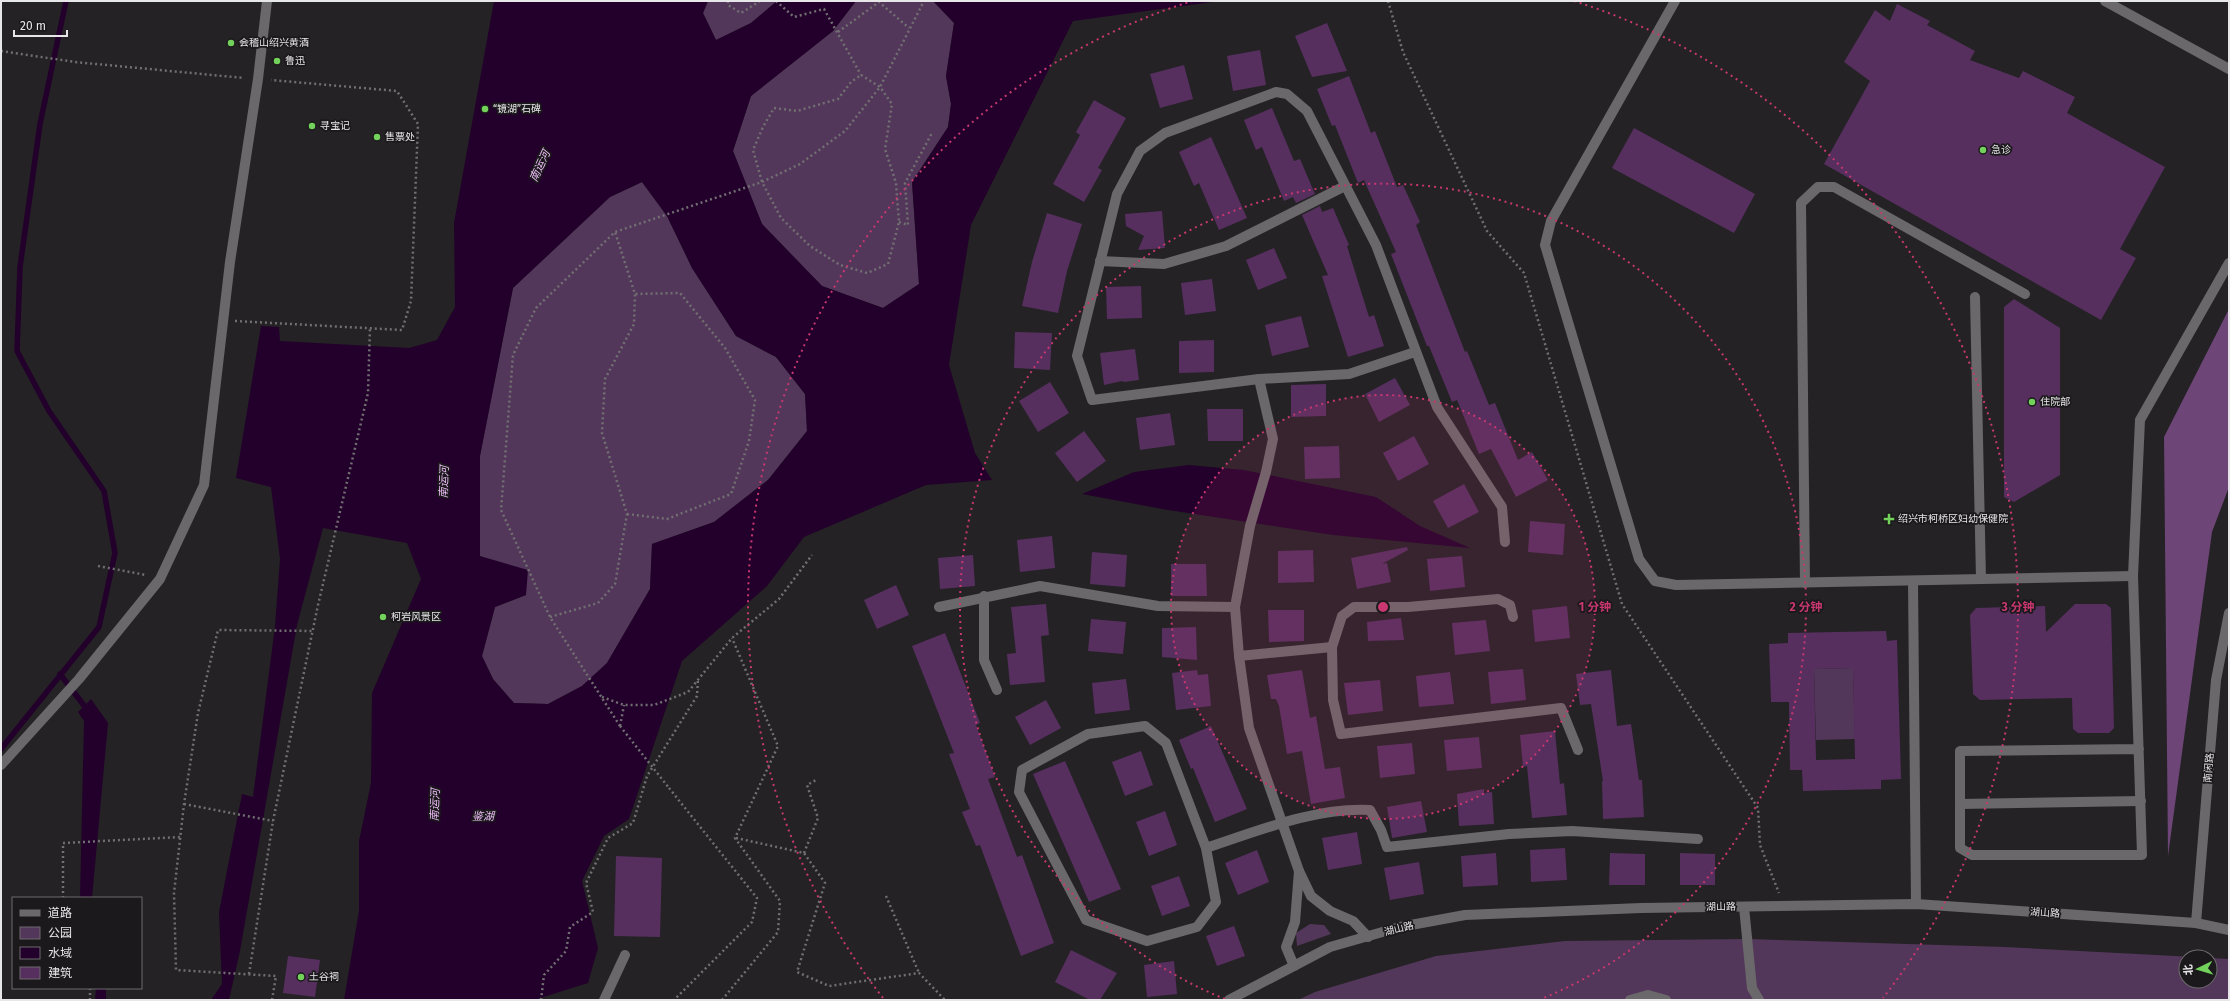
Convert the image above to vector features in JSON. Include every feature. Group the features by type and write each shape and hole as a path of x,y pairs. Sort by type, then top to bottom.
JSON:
{"street":[{"path":"1,765 79,679 160,579 204,485 230,262 258,79 267,1"},
{"path":"1675,1 1551,221 1545,245 1639,559 1655,581 1676,585 2133,576"},
{"path":"2105,1 2124,5 2229,69"},
{"path":"1415,352 1349,374 1259,379 1092,400 1077,356 1117,194 1140,151 1165,133 1276,92 1287,94 1307,111 1376,245 1415,352 1437,406 1502,507 1505,542"},
{"path":"1100,261 1164,264 1226,246 1346,186"},
{"path":"1805,583 1801,203 1818,187 1834,187 2025,294"},
{"path":"2139,749 1960,751 1960,848 1972,855 2142,855 2141,801 2133,576 2140,420 2229,264"},
{"path":"1975,297 1981,579"},
{"path":"1259,379 1273,439 1266,472 1250,526 1235,607 1239,656 1249,728 1298,872 1311,896 1330,912 1353,920 1368,937"},
{"path":"1914,581 1916,904"},
{"path":"939,607 984,596 1040,586 1158,606 1235,607"},
{"path":"984,596 984,660 997,690"},
{"path":"1513,617 1510,605 1498,599 1408,607 1354,607 1342,616 1332,647 1333,700 1341,734 1561,708 1578,750"},
{"name":"南闲路","path":"2196,923 2216,680 2229,613"},
{"path":"1239,656 1332,647"},
{"path":"1145,726 1166,744 1206,848 1216,902 1196,927 1147,941 1086,920 1019,792 1022,770 1088,734 1145,726"},
{"path":"1960,804 2141,801"},
{"path":"1206,848 1282,824 1348,809 1370,810 1382,830 1387,847 1509,834 1572,831 1698,839"},
{"path":"1294,966 1286,947 1295,922 1298,872"},
{"name":"湖山路","path":"1229,1000 1330,947 1400,927 1465,915 1642,908 1916,904 2196,923 2229,930"},
{"path":"1744,907 1752,988 1759,1000"},
{"path":"604,1000 625,955"},
{"path":"1630,1000 1648,995 1666,1000"}],"path":[{"path":"728,1 728,5 742,13 760,1"},
{"path":"776,1 794,17 824,8 861,75 880,87 892,104 885,149 896,183 899,222 888,264 867,273 840,265 810,246 781,218 762,182 753,150 763,127 774,108 797,111 838,99 851,82 861,75"},
{"path":"1388,1 1403,52 1487,231 1524,273 1622,604 1758,808 1760,846 1785,906"},
{"path":"838,32 880,2 909,28"},
{"path":"674,1000 752,922 757,898 620,726 586,675 550,616 501,510 513,355 536,308 616,232 762,182 800,164 844,131 880,87 909,28 924,2"},
{"path":"1,51 75,62 397,92 418,124 411,301 402,330 370,327 223,321"},
{"path":"899,222 908,225 905,183 932,133"},
{"path":"550,616 598,603 615,584 627,514 602,433 605,379 634,324 635,294 616,232"},
{"path":"627,514 667,519 731,494 750,441 755,400 725,348 680,293 635,294"},
{"path":"249,974 273,821 314,631 318,605 368,393 370,327"},
{"path":"602,697 624,704 654,704 688,692 732,638 779,599 812,555"},
{"path":"98,566 123,570 160,579"},
{"path":"272,1000 276,976 176,970 174,893 184,804 198,713 218,630 314,631"},
{"path":"732,638 778,746 735,838"},
{"path":"541,1000 544,975 566,951 570,926 593,912 586,883 608,838 633,823 647,776 697,696 698,679"},
{"path":"620,726 624,704"},
{"path":"804,853 818,818 807,785 816,780"},
{"path":"184,804 273,821"},
{"path":"63,897 63,842 181,837"},
{"path":"735,838 804,853 825,883 797,972 829,986 919,973"},
{"path":"722,1000 778,932 780,902 735,838"},
{"path":"886,896 919,973 945,1000"},
{"path":"90,989 90,1000"}],"green space":[{"path":"708,1 777,1 751,23 716,40 703,13"},
{"path":"856,1 933,1 954,23 946,76 951,104 948,127 912,182 919,284 883,308 822,286 762,224 733,151 751,96 833,31"},
{"path":"642,182 667,216 692,268 736,336 776,357 805,394 807,431 768,480 714,522 652,544 650,589 607,663 582,686 548,704 514,703 493,679 482,656 495,607 526,595 480,556 480,456 513,288 610,197"},
{"path":"1853,668 1855,739 1816,740 1814,669"},
{"path":"1310,924 1324,925 1331,934 1297,946 1296,933"},
{"path":"1748,939 2005,947 2178,956 2178,989 2218,989 2218,958 2229,959 2229,1000 1298,1000 1315,992 1436,956 1565,941"}],"shaded area":[{"path":"2229,309 2229,487 2212,532 2168,856 2164,437"}],"water":[{"name":"鉴湖","path":"494,1 708,1 703,13 716,40 751,23 777,1 856,1 833,31 751,96 733,151 762,224 822,286 883,308 919,284 912,182 948,127 951,104 946,76 954,23 933,1 1220,1 1073,21 971,225 949,365 975,453 992,480 926,485 804,537 767,586 682,661 629,819 604,836 582,881 598,948 588,983 534,1000 344,1000 359,911 359,841 371,783 372,693 421,579 407,543 323,528 297,625 240,951 229,1000 211,1000 222,984 219,912 242,794 253,797 275,626 280,559 271,487 236,478 261,326 279,327 280,341 409,348 437,340 455,307 454,223","holes":["642,182 667,216 692,268 736,336 776,357 805,394 807,431 768,480 714,522 652,544 650,589 607,663 582,686 548,704 514,703 493,679 482,656 495,607 526,595 528,570 480,556 480,456 513,288 610,197"]},
{"path":"1189,465 1244,470 1376,497 1420,526 1470,548 1333,535 1168,510 1082,494 1134,472"},
{"path":"91,699 108,723 92,897 80,897 84,721 78,712"},
{"path":"96,989 106,989 106,1000 95,1000"}],"building":[{"name":"急诊","path":"1897,4 1930,21 1927,25 1975,51 1970,60 2019,78 2023,71 2075,97 2067,113 2165,167 2120,249 2136,258 2101,320 1824,164 1870,81 1844,62 1875,10 1890,21"},
{"path":"1327,23 1347,71 1312,77 1295,36"},
{"path":"1260,50 1266,85 1233,91 1227,56"},
{"path":"1184,65 1193,99 1160,108 1150,74"},
{"path":"1349,76 1371,133 1375,131 1397,187 1403,185 1420,222 1416,225 1465,352 1467,351 1489,405 1495,403 1518,460 1532,452 1548,480 1516,497 1491,449 1479,454 1457,400 1452,402 1429,346 1427,346 1391,254 1396,252 1364,180 1358,183 1335,125 1332,126 1317,89"},
{"path":"1094,100 1126,118 1098,168 1102,170 1084,202 1053,184 1080,135 1076,132"},
{"path":"1272,108 1294,161 1300,159 1315,194 1296,203 1293,197 1284,201 1262,147 1256,150 1244,120"},
{"path":"1634,128 1755,194 1734,233 1612,168"},
{"path":"1211,137 1247,218 1219,230 1199,183 1194,186 1179,152"},
{"path":"1320,206 1322,212 1333,208 1349,245 1347,246 1369,317 1374,315 1384,346 1348,357 1322,276 1328,275 1302,215"},
{"path":"1162,211 1165,248 1138,250 1144,236 1126,226 1125,214"},
{"path":"1047,213 1082,224 1067,271 1058,313 1022,306 1032,262"},
{"path":"1274,248 1287,278 1258,290 1246,260"},
{"path":"1212,279 1216,311 1185,315 1181,283"},
{"path":"1141,286 1142,318 1107,319 1106,287"},
{"name":"住院部","path":"2014,299 2060,328 2060,475 2014,502 2004,497 2004,307"},
{"path":"1301,316 1309,347 1272,356 1265,325"},
{"path":"1015,332 1052,333 1050,370 1014,368"},
{"path":"1214,340 1214,372 1179,373 1179,341"},
{"path":"1135,349 1139,380 1122,381 1104,385 1100,353"},
{"path":"1395,378 1410,405 1379,422 1365,394"},
{"path":"1050,382 1069,413 1038,432 1019,401"},
{"path":"1326,384 1326,416 1291,417 1291,385"},
{"path":"1207,409 1243,409 1243,441 1208,441"},
{"path":"1170,413 1175,445 1140,450 1136,418"},
{"path":"1084,431 1106,461 1077,482 1055,453"},
{"path":"1414,436 1429,464 1398,481 1383,453"},
{"path":"1339,446 1340,478 1305,479 1304,447"},
{"path":"1464,484 1479,512 1448,528 1433,501"},
{"path":"1530,521 1565,524 1563,555 1528,552"},
{"path":"1052,536 1055,568 1020,572 1017,540"},
{"path":"1407,547 1408,550 1382,564 1387,563 1391,582 1357,589 1351,558"},
{"path":"1313,550 1314,582 1278,583 1278,551"},
{"path":"1092,552 1127,555 1125,587 1090,584"},
{"path":"973,555 975,586 940,589 938,558"},
{"path":"1462,556 1465,587 1430,591 1427,559"},
{"path":"1171,564 1206,564 1207,596 1171,596"},
{"path":"896,585 909,615 877,629 864,600"},
{"path":"1046,604 1049,635 1041,636 1045,682 1010,685 1007,654 1016,653 1011,607"},
{"path":"2075,604 2106,604 2111,608 2114,728 2109,733 2078,733 2073,729 2072,698 1980,700 1973,694 1970,615 1976,608 2045,606 2046,632"},
{"path":"1567,606 1570,638 1535,642 1532,610"},
{"path":"1268,610 1304,610 1304,641 1269,642"},
{"path":"1401,618 1404,640 1368,641 1367,622"},
{"path":"1091,619 1126,622 1123,654 1088,651"},
{"path":"1486,620 1490,651 1455,655 1452,623"},
{"path":"1196,627 1197,660 1162,657 1162,628"},
{"path":"1886,631 1887,641 1897,640 1901,779 1881,780 1881,789 1803,791 1802,770 1790,770 1789,702 1771,702 1769,644 1788,643 1788,633","holes":["1853,668 1855,759 1816,760 1814,669"]},
{"path":"945,633 980,723 976,725 995,777 988,779 1017,857 1022,855 1054,943 1021,956 980,845 976,846 962,812 970,809 949,754 954,753 912,646"},
{"path":"1523,669 1526,700 1491,704 1488,672"},
{"path":"1197,670 1198,675 1208,674 1211,706 1176,710 1172,673"},
{"path":"1302,670 1310,718 1316,716 1325,769 1340,767 1345,798 1311,804 1302,751 1287,754 1279,706 1276,699 1271,699 1267,675"},
{"path":"1611,670 1617,726 1631,724 1639,780 1642,780 1644,817 1603,819 1603,781 1591,704 1580,705 1576,674"},
{"path":"1450,672 1454,704 1419,707 1416,676"},
{"path":"1126,679 1130,710 1095,714 1092,683"},
{"path":"1380,680 1383,711 1348,715 1344,683"},
{"path":"1046,700 1061,728 1030,745 1015,717"},
{"path":"1211,726 1247,809 1215,822 1193,768 1191,769 1179,740"},
{"path":"1555,731 1560,784 1564,783 1567,815 1532,818 1527,766 1523,767 1520,735"},
{"path":"1479,737 1482,768 1447,771 1444,740"},
{"path":"1412,743 1415,774 1380,778 1377,746"},
{"path":"1141,751 1153,785 1125,796 1112,762"},
{"path":"1065,761 1121,889 1089,902 1033,774"},
{"path":"1484,789 1484,793 1492,792 1494,824 1459,826 1457,794"},
{"path":"1421,801 1427,832 1392,838 1387,807"},
{"path":"1165,811 1177,845 1149,856 1136,822"},
{"path":"1357,832 1362,864 1328,870 1322,838"},
{"path":"1565,848 1567,880 1531,882 1530,850"},
{"path":"1257,850 1269,882 1238,895 1225,863"},
{"path":"1496,853 1498,885 1463,887 1461,856"},
{"path":"1610,853 1645,854 1645,885 1609,885"},
{"path":"1680,853 1715,854 1715,885 1680,885"},
{"path":"616,856 662,858 660,937 614,936"},
{"path":"1419,862 1424,894 1390,900 1384,868"},
{"path":"1179,876 1190,906 1162,916 1151,886"},
{"path":"1234,926 1245,956 1217,966 1206,936"},
{"path":"1071,950 1117,973 1100,1000 1090,1000 1055,982"},
{"name":"土谷祠","path":"288,956 320,960 315,997 283,993"},
{"path":"1174,961 1177,994 1147,997 1144,965"}],"waterway":[{"path":"1,749 99,627 115,553 104,491 49,411 17,351 20,267 40,124 66,1"},
{"path":"60,674 89,712"}],"place":[{"name":"会稽山绍兴黄酒","path":"231,43"},
{"name":"鲁迅","path":"277,61"},
{"name":"“镜湖”石碑","path":"485,109"},
{"name":"寻宝记","path":"312,126"},
{"name":"售票处","path":"377,137"},
{"name":"急诊","path":"1983,150"},
{"name":"住院部","path":"2032,402"},
{"name":"绍兴市柯桥区妇幼保健院","path":"1889,519"},
{"name":"柯岩风景区","path":"383,617"},
{"name":"土谷祠","path":"301,977"}],"water label":[{"name":"南运河","path":"540,166"},
{"name":"南运河","path":"444,482"},
{"name":"南运河","path":"435,805"}]}
